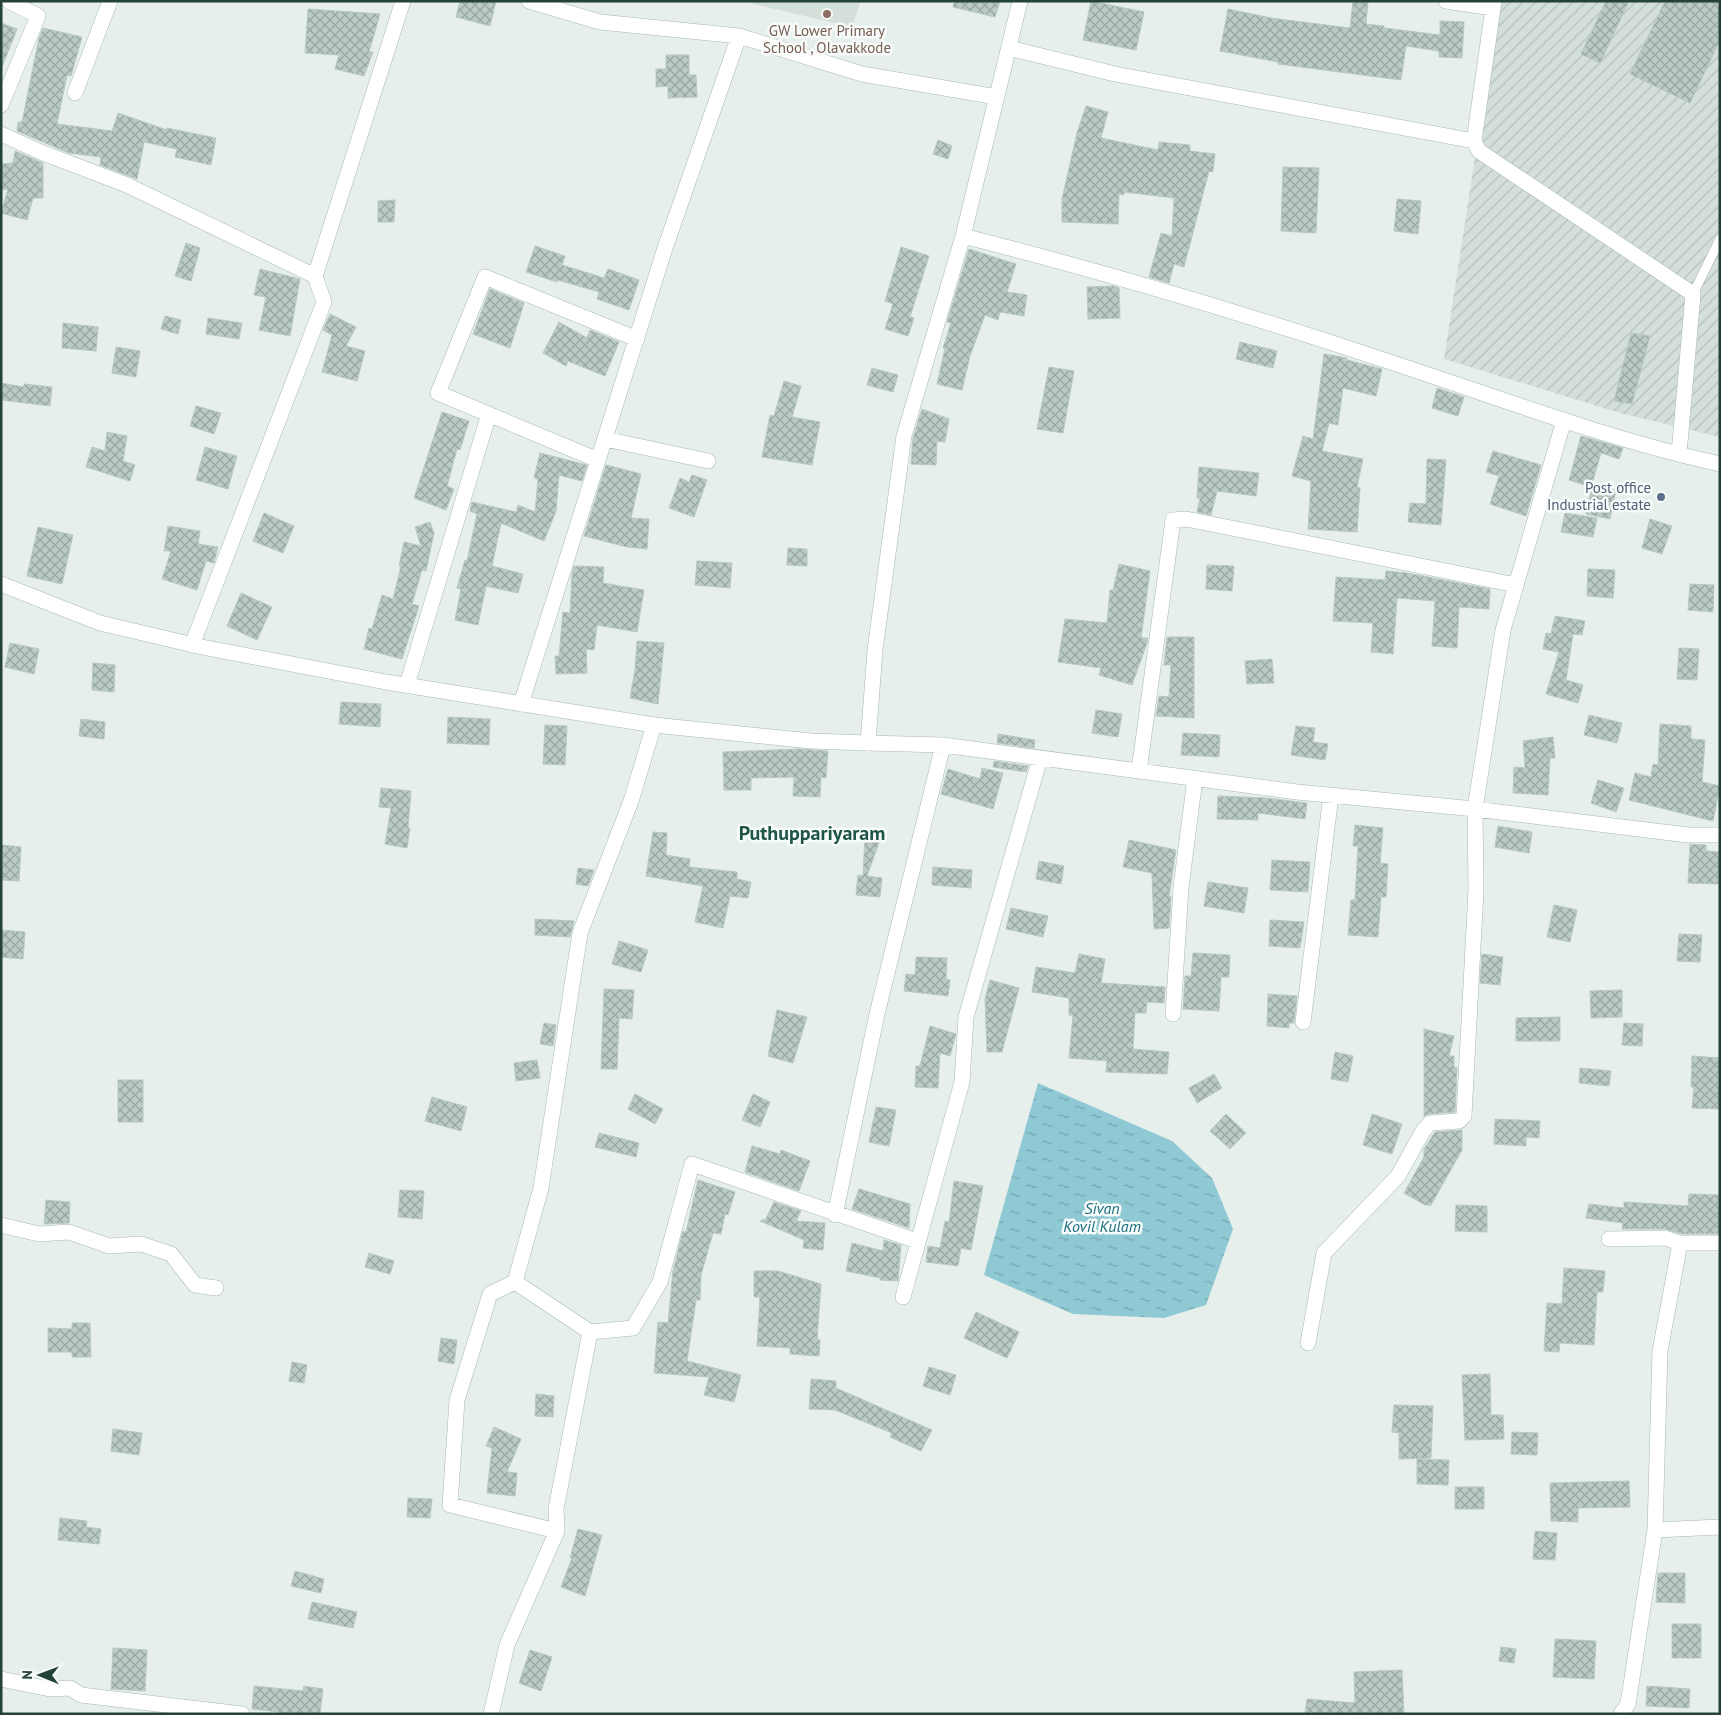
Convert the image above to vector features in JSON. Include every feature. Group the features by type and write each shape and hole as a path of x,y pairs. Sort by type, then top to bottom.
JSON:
{"street":[{"path":"1,106 38,16 9,1"},
{"path":"76,93 110,1"},
{"path":"192,645 324,302 315,276 403,1"},
{"path":"529,1 600,22 739,36 862,74 997,96"},
{"path":"868,743 876,650 904,436 963,236 1020,1"},
{"path":"1446,1 1493,5 1474,141 1479,151 1693,294 1679,454"},
{"path":"521,704 666,248 739,36"},
{"path":"1009,48 1116,74 1474,141"},
{"path":"1,134 43,153 127,185 315,276"},
{"path":"963,236 1177,295 1373,356 1564,420 1679,454 1720,464"},
{"path":"598,460 438,393 485,277 637,338"},
{"path":"407,685 489,414"},
{"path":"1308,1343 1324,1254 1398,1176 1423,1131 1430,1123 1459,1121 1464,1116 1476,890 1475,809 1503,630 1564,420"},
{"path":"605,439 708,461"},
{"path":"1139,771 1173,520 1186,519 1516,585"},
{"path":"1,584 100,623 192,645 407,685 654,725 811,741 943,745 1195,779 1331,795 1475,809 1688,835 1720,835"},
{"path":"557,1531 450,1505 460,1391 490,1294 515,1282 542,1188 580,933 631,801 654,725"},
{"path":"835,1214 877,1014 943,745"},
{"path":"903,1297 962,1082 966,1017 1040,758"},
{"path":"1174,1014 1181,887 1195,779"},
{"path":"1303,1022 1331,795"},
{"path":"515,1282 590,1332 633,1328 660,1282 692,1164 917,1241"},
{"path":"1,1225 39,1234 68,1232 109,1246 141,1244 171,1254 195,1285 216,1288"},
{"path":"1608,1239 1665,1238 1680,1243 1720,1244"},
{"path":"1621,1714 1628,1704 1655,1530 1660,1350 1680,1243"},
{"path":"491,1714 507,1645 557,1531 556,1509 590,1332"},
{"path":"1655,1530 1720,1527"},
{"path":"1,1679 50,1689 70,1688 81,1695 242,1714"}],"lane":[{"path":"1693,294 1720,239"}],"shaded area":[{"name":"GW Lower Primary School , Olavakkode","path":"741,1 861,1 852,27"},
{"path":"1499,1 1720,1 1720,437 1620,413 1444,359"}],"water":[{"name":"Sivan Kovil Kulam","path":"1038,1083 1172,1141 1212,1178 1233,1229 1206,1305 1164,1318 1073,1314 984,1275"}],"building":[{"path":"460,1 496,1 490,26 456,17"},
{"path":"954,1 1000,1 995,17 953,7"},
{"path":"1091,1 1144,12 1136,50 1083,40"},
{"path":"1353,1 1368,1 1366,24 1384,26 1384,28 1440,35 1440,21 1464,22 1462,58 1439,57 1439,51 1406,46 1401,80 1278,64 1278,62 1220,51 1228,9 1271,18 1350,28"},
{"path":"1606,1 1629,1 1600,63 1581,54"},
{"path":"1665,1 1720,1 1720,40 1690,103 1630,74"},
{"path":"308,9 380,14 369,52 373,52 364,76 335,69 339,55 305,53"},
{"path":"1,23 17,29 2,67 1,67"},
{"path":"43,28 82,37 71,76 67,75 57,124 112,131 118,113 167,130 167,128 216,138 211,165 175,157 177,149 144,142 137,179 100,165 101,157 69,153 17,131 18,122 22,122 39,38"},
{"path":"666,55 689,55 689,75 696,75 697,97 668,98 668,86 656,87 656,69 666,69"},
{"path":"1086,106 1108,112 1101,138 1158,150 1159,142 1190,145 1190,151 1215,154 1213,172 1209,171 1184,267 1174,264 1169,283 1149,277 1161,233 1172,236 1174,198 1124,192 1124,195 1119,194 1118,224 1062,222 1062,199 1077,133"},
{"path":"938,140 952,146 948,159 933,154"},
{"path":"15,151 43,163 43,198 33,198 27,220 1,213 8,189 1,190 1,164 13,163"},
{"path":"1283,167 1319,168 1316,233 1281,231"},
{"path":"1397,199 1421,201 1418,234 1394,231"},
{"path":"395,200 394,222 378,222 378,201"},
{"path":"186,243 200,248 191,281 175,276"},
{"path":"535,246 565,256 562,265 604,278 608,269 639,280 629,310 597,299 599,292 526,272"},
{"path":"901,247 929,256 910,317 914,318 908,336 885,329 893,304 885,301"},
{"path":"969,249 1016,264 1007,292 1027,295 1024,316 1000,312 998,320 985,315 970,356 962,390 937,384 945,348 943,348 951,323 947,322"},
{"path":"260,269 300,279 290,336 259,330 266,297 254,295"},
{"path":"1114,286 1119,288 1120,318 1088,319 1087,287"},
{"path":"490,289 524,303 510,348 473,334"},
{"path":"330,314 356,327 346,346 365,351 357,381 322,372 332,335 323,330"},
{"path":"165,316 181,320 178,334 161,329"},
{"path":"208,318 242,323 239,339 206,334"},
{"path":"559,322 587,338 590,330 619,342 605,376 568,361 566,366 543,353"},
{"path":"63,323 98,327 96,351 62,348"},
{"path":"1631,333 1650,336 1632,404 1614,401"},
{"path":"1240,342 1277,351 1273,368 1236,359"},
{"path":"116,347 140,351 136,377 112,373"},
{"path":"1324,354 1347,358 1347,360 1382,369 1376,396 1343,388 1338,425 1329,423 1322,451 1363,459 1357,487 1360,488 1357,532 1308,529 1311,481 1292,476 1303,436 1313,439"},
{"path":"1049,367 1074,371 1063,433 1037,429"},
{"path":"872,368 898,375 893,392 867,385"},
{"path":"784,381 801,386 792,417 820,422 812,465 762,457 770,415 774,416"},
{"path":"1,383 24,387 24,384 52,387 50,406 1,400"},
{"path":"1437,388 1464,397 1458,416 1432,408"},
{"path":"196,406 221,413 214,434 190,426"},
{"path":"922,409 949,419 945,442 937,441 936,465 911,464 913,438"},
{"path":"442,412 469,421 460,450 457,449 447,486 454,489 446,510 414,498"},
{"path":"107,432 127,436 123,461 135,465 130,481 86,467 92,447 105,451"},
{"path":"1581,436 1623,448 1619,459 1601,453 1592,484 1616,490 1610,519 1586,514 1592,485 1591,487 1569,480"},
{"path":"205,447 237,456 228,489 196,480"},
{"path":"1493,451 1541,465 1526,516 1490,504 1499,476 1486,472"},
{"path":"540,453 587,465 582,481 559,475 556,511 544,541 501,523 492,566 523,574 518,593 486,586 478,625 455,620 461,589 457,588 465,560 467,561 477,514 470,511 472,502 516,512 518,505 535,512 538,479 534,478"},
{"path":"1427,459 1446,460 1441,525 1408,522 1410,503 1426,504"},
{"path":"606,465 641,474 631,518 649,519 647,549 627,547 584,536"},
{"path":"1199,467 1259,473 1256,496 1217,491 1211,515 1197,512 1200,498 1197,498"},
{"path":"692,475 707,480 694,517 669,508 680,478 689,482"},
{"path":"264,513 294,526 283,553 253,541"},
{"path":"1565,513 1597,518 1593,537 1561,532"},
{"path":"1650,519 1672,526 1662,554 1642,548"},
{"path":"430,522 434,533 426,571 422,570 412,604 419,606 402,659 364,649 369,628 372,629 382,595 393,599 401,566 399,566 404,542 421,546 415,527"},
{"path":"168,526 200,531 198,544 218,547 214,563 206,561 197,590 162,579 171,551 164,551"},
{"path":"38,527 73,535 62,584 27,576"},
{"path":"788,548 807,549 807,566 787,565"},
{"path":"697,561 732,563 730,588 695,585"},
{"path":"1119,564 1150,571 1141,638 1148,638 1132,685 1099,675 1101,668 1058,662 1065,619 1107,623 1110,590 1113,590"},
{"path":"1207,565 1234,566 1232,591 1206,589"},
{"path":"574,566 604,567 603,583 644,590 637,632 597,625 594,650 586,649 587,673 556,674 555,656 559,656 563,612 570,613"},
{"path":"1588,569 1615,570 1613,598 1587,596"},
{"path":"1386,571 1407,573 1490,589 1489,609 1459,607 1457,648 1432,646 1435,601 1397,598 1393,654 1371,652 1373,623 1333,621 1336,577 1385,580"},
{"path":"1690,584 1714,585 1713,612 1688,610"},
{"path":"241,593 272,607 257,640 227,626"},
{"path":"1555,616 1585,621 1582,635 1573,634 1566,680 1583,685 1578,703 1546,694 1559,652 1543,649 1546,633 1551,634"},
{"path":"1167,637 1194,637 1194,718 1156,716 1159,696 1169,697 1171,665 1164,665"},
{"path":"637,641 664,643 658,704 630,698 635,670"},
{"path":"10,643 39,649 34,674 5,667"},
{"path":"1679,648 1699,649 1697,680 1677,679"},
{"path":"1272,659 1274,683 1247,684 1245,661"},
{"path":"93,663 115,665 114,692 92,690"},
{"path":"341,702 381,704 380,727 339,724"},
{"path":"1096,710 1122,714 1118,737 1092,733"},
{"path":"1589,715 1622,723 1617,743 1584,735"},
{"path":"448,717 490,719 489,745 447,743"},
{"path":"81,719 105,722 104,739 79,736"},
{"path":"1660,724 1691,726 1691,739 1705,740 1702,782 1720,786 1713,821 1629,800 1635,773 1651,777 1653,764 1658,765"},
{"path":"545,725 567,726 565,765 543,764"},
{"path":"1296,726 1315,728 1313,742 1328,744 1325,760 1291,755"},
{"path":"1183,733 1220,735 1219,757 1181,755"},
{"path":"998,734 1035,740 1034,748 997,743"},
{"path":"1553,737 1555,758 1550,758 1548,795 1513,793 1514,767 1525,768 1523,741"},
{"path":"799,749 828,751 826,778 821,777 820,797 793,796 794,777 751,778 751,790 724,790 723,752"},
{"path":"994,761 1028,766 1026,772 993,767"},
{"path":"982,768 1003,773 993,809 941,794 948,769 980,779"},
{"path":"1598,780 1624,788 1616,812 1591,803"},
{"path":"381,788 411,791 408,828 410,828 407,848 385,844 391,808 379,807"},
{"path":"1218,796 1267,798 1307,803 1305,819 1258,813 1258,820 1217,819"},
{"path":"1355,825 1383,828 1380,863 1388,864 1386,897 1381,897 1378,937 1348,935 1351,900 1355,900 1358,846 1353,846"},
{"path":"1498,826 1532,832 1529,853 1495,847"},
{"path":"653,832 667,833 666,855 690,859 689,867 737,872 737,879 751,882 748,898 730,896 723,928 695,922 703,886 646,876"},
{"path":"865,836 881,837 867,876 882,878 880,897 856,895 858,875 863,876"},
{"path":"1129,840 1176,850 1169,896 1171,896 1169,928 1154,929 1152,873 1123,867"},
{"path":"1690,844 1706,845 1706,851 1720,852 1719,884 1688,883"},
{"path":"1,845 21,847 19,881 1,880"},
{"path":"1272,860 1310,862 1308,892 1270,890"},
{"path":"1039,861 1064,866 1061,884 1036,879"},
{"path":"933,867 972,870 971,888 932,885"},
{"path":"578,868 594,870 588,886 576,884"},
{"path":"1208,882 1248,888 1244,913 1204,906"},
{"path":"1554,905 1577,910 1570,942 1547,937"},
{"path":"1011,908 1048,916 1043,937 1006,929"},
{"path":"535,919 574,921 570,937 535,935"},
{"path":"1270,920 1304,922 1300,948 1269,946"},
{"path":"1,930 25,932 23,959 1,957"},
{"path":"1679,934 1702,935 1700,962 1677,961"},
{"path":"619,941 648,950 641,972 612,964"},
{"path":"1193,953 1230,955 1229,977 1221,977 1219,1011 1183,1009 1185,976 1191,976"},
{"path":"1079,954 1105,959 1101,983 1165,987 1164,1003 1147,1002 1146,1013 1135,1013 1133,1049 1169,1052 1167,1074 1106,1072 1107,1061 1069,1058 1073,1015 1069,1015 1069,998 1032,992 1036,967 1075,973"},
{"path":"1482,954 1503,957 1500,985 1480,983"},
{"path":"916,957 947,958 946,979 950,980 948,996 904,991 906,974 915,975"},
{"path":"990,980 1019,988 1002,1052 987,1052 985,999"},
{"path":"604,989 634,990 632,1019 619,1018 617,1069 601,1069"},
{"path":"1622,990 1622,1017 1591,1018 1590,991"},
{"path":"1268,994 1297,996 1294,1023 1289,1023 1289,1028 1267,1026"},
{"path":"777,1010 807,1017 793,1063 768,1056"},
{"path":"1560,1017 1560,1041 1516,1041 1516,1018"},
{"path":"544,1023 556,1025 553,1046 540,1044"},
{"path":"1624,1023 1643,1024 1642,1046 1622,1045"},
{"path":"930,1026 956,1034 950,1056 940,1053 938,1088 915,1087 916,1066 920,1066"},
{"path":"1424,1029 1454,1036 1449,1056 1454,1056 1454,1067 1457,1068 1455,1112 1424,1116"},
{"path":"1335,1052 1353,1056 1348,1082 1331,1079"},
{"path":"1692,1056 1720,1058 1720,1109 1692,1108 1694,1087 1691,1087"},
{"path":"537,1060 540,1078 516,1081 514,1063"},
{"path":"1580,1068 1611,1071 1609,1086 1579,1083"},
{"path":"1214,1074 1222,1088 1197,1103 1189,1088"},
{"path":"118,1080 143,1080 143,1122 118,1122"},
{"path":"635,1094 663,1109 655,1124 628,1109"},
{"path":"753,1094 770,1102 760,1127 742,1120"},
{"path":"432,1097 467,1107 461,1131 425,1121"},
{"path":"876,1107 896,1110 889,1146 869,1142"},
{"path":"1226,1114 1246,1133 1230,1149 1210,1131"},
{"path":"1372,1114 1402,1124 1392,1154 1363,1145"},
{"path":"1495,1119 1540,1121 1539,1138 1526,1137 1526,1146 1494,1144"},
{"path":"1462,1130 1462,1150 1431,1205 1425,1205 1404,1193 1424,1157 1424,1149 1435,1132"},
{"path":"599,1133 639,1143 636,1157 595,1147"},
{"path":"752,1146 780,1154 781,1150 810,1161 799,1191 745,1172"},
{"path":"698,1180 735,1192 728,1215 725,1214 721,1234 713,1233 701,1275 700,1300 696,1300 687,1361 741,1375 734,1402 704,1395 709,1377 654,1373 658,1322 668,1323 673,1271 683,1231 686,1232"},
{"path":"954,1181 983,1186 971,1250 961,1248 958,1266 926,1262 928,1246 940,1248 945,1221 949,1222"},
{"path":"859,1189 910,1204 909,1228 852,1209"},
{"path":"400,1190 424,1191 422,1219 398,1217"},
{"path":"1689,1194 1720,1195 1720,1234 1682,1234 1665,1229 1622,1229 1623,1223 1586,1218 1589,1204 1624,1208 1624,1202 1688,1206"},
{"path":"46,1200 70,1202 69,1223 44,1224"},
{"path":"774,1202 801,1211 796,1221 825,1223 823,1250 803,1248 804,1240 760,1221 766,1219"},
{"path":"1456,1205 1487,1206 1487,1232 1455,1231"},
{"path":"884,1240 901,1245 898,1281 880,1280 880,1278 846,1271 852,1243 883,1251"},
{"path":"369,1253 394,1261 390,1274 365,1267"},
{"path":"1564,1268 1605,1271 1603,1292 1597,1292 1594,1345 1560,1343 1559,1352 1544,1351 1547,1303 1562,1304"},
{"path":"754,1271 778,1271 821,1284 817,1339 820,1340 819,1356 790,1354 790,1348 757,1346 760,1297 754,1297"},
{"path":"976,1312 1019,1332 1007,1358 964,1338"},
{"path":"72,1323 90,1323 91,1357 72,1357 72,1352 48,1352 48,1328 72,1329"},
{"path":"441,1338 457,1340 454,1364 438,1361"},
{"path":"292,1362 307,1365 304,1383 289,1381"},
{"path":"929,1367 956,1375 950,1395 923,1386"},
{"path":"1490,1374 1491,1415 1503,1415 1504,1439 1465,1440 1462,1375"},
{"path":"811,1379 836,1381 836,1388 932,1430 921,1451 890,1437 892,1433 835,1410 809,1409"},
{"path":"536,1394 554,1396 553,1417 535,1416"},
{"path":"1394,1405 1433,1406 1431,1458 1399,1459 1399,1433 1392,1432"},
{"path":"494,1427 521,1439 507,1472 517,1473 515,1496 487,1493 492,1448 486,1446"},
{"path":"113,1429 142,1433 139,1455 111,1451"},
{"path":"1512,1432 1538,1433 1537,1455 1511,1454"},
{"path":"1417,1459 1449,1460 1448,1485 1417,1484"},
{"path":"1629,1481 1630,1507 1578,1508 1578,1522 1551,1521 1550,1483"},
{"path":"1455,1487 1484,1487 1484,1509 1455,1509"},
{"path":"408,1498 432,1499 430,1518 407,1517"},
{"path":"60,1518 87,1521 86,1527 101,1529 99,1544 58,1540"},
{"path":"578,1529 602,1535 585,1596 561,1587 572,1558 570,1558"},
{"path":"1535,1531 1557,1533 1555,1560 1533,1559"},
{"path":"295,1571 324,1579 321,1593 291,1586"},
{"path":"1658,1573 1685,1573 1685,1603 1656,1602"},
{"path":"312,1602 357,1612 353,1628 308,1619"},
{"path":"1672,1624 1701,1624 1701,1658 1672,1658"},
{"path":"1555,1639 1596,1641 1594,1679 1553,1677"},
{"path":"1501,1647 1516,1649 1514,1663 1499,1661"},
{"path":"113,1648 147,1650 145,1691 111,1689"},
{"path":"530,1650 552,1657 541,1691 519,1683"},
{"path":"1402,1670 1404,1714 1305,1714 1307,1699 1355,1703 1354,1672"},
{"path":"254,1686 303,1691 304,1686 323,1689 320,1714 278,1714 279,1712 252,1709"},
{"path":"1647,1686 1690,1689 1689,1708 1646,1706"}],"place":[{"name":"GW Lower Primary School , Olavakkode","path":"827,14"},
{"name":"Post office Industrial estate","path":"1661,497"}],"district":[{"name":"Puthuppariyaram","path":"812,833"}]}
